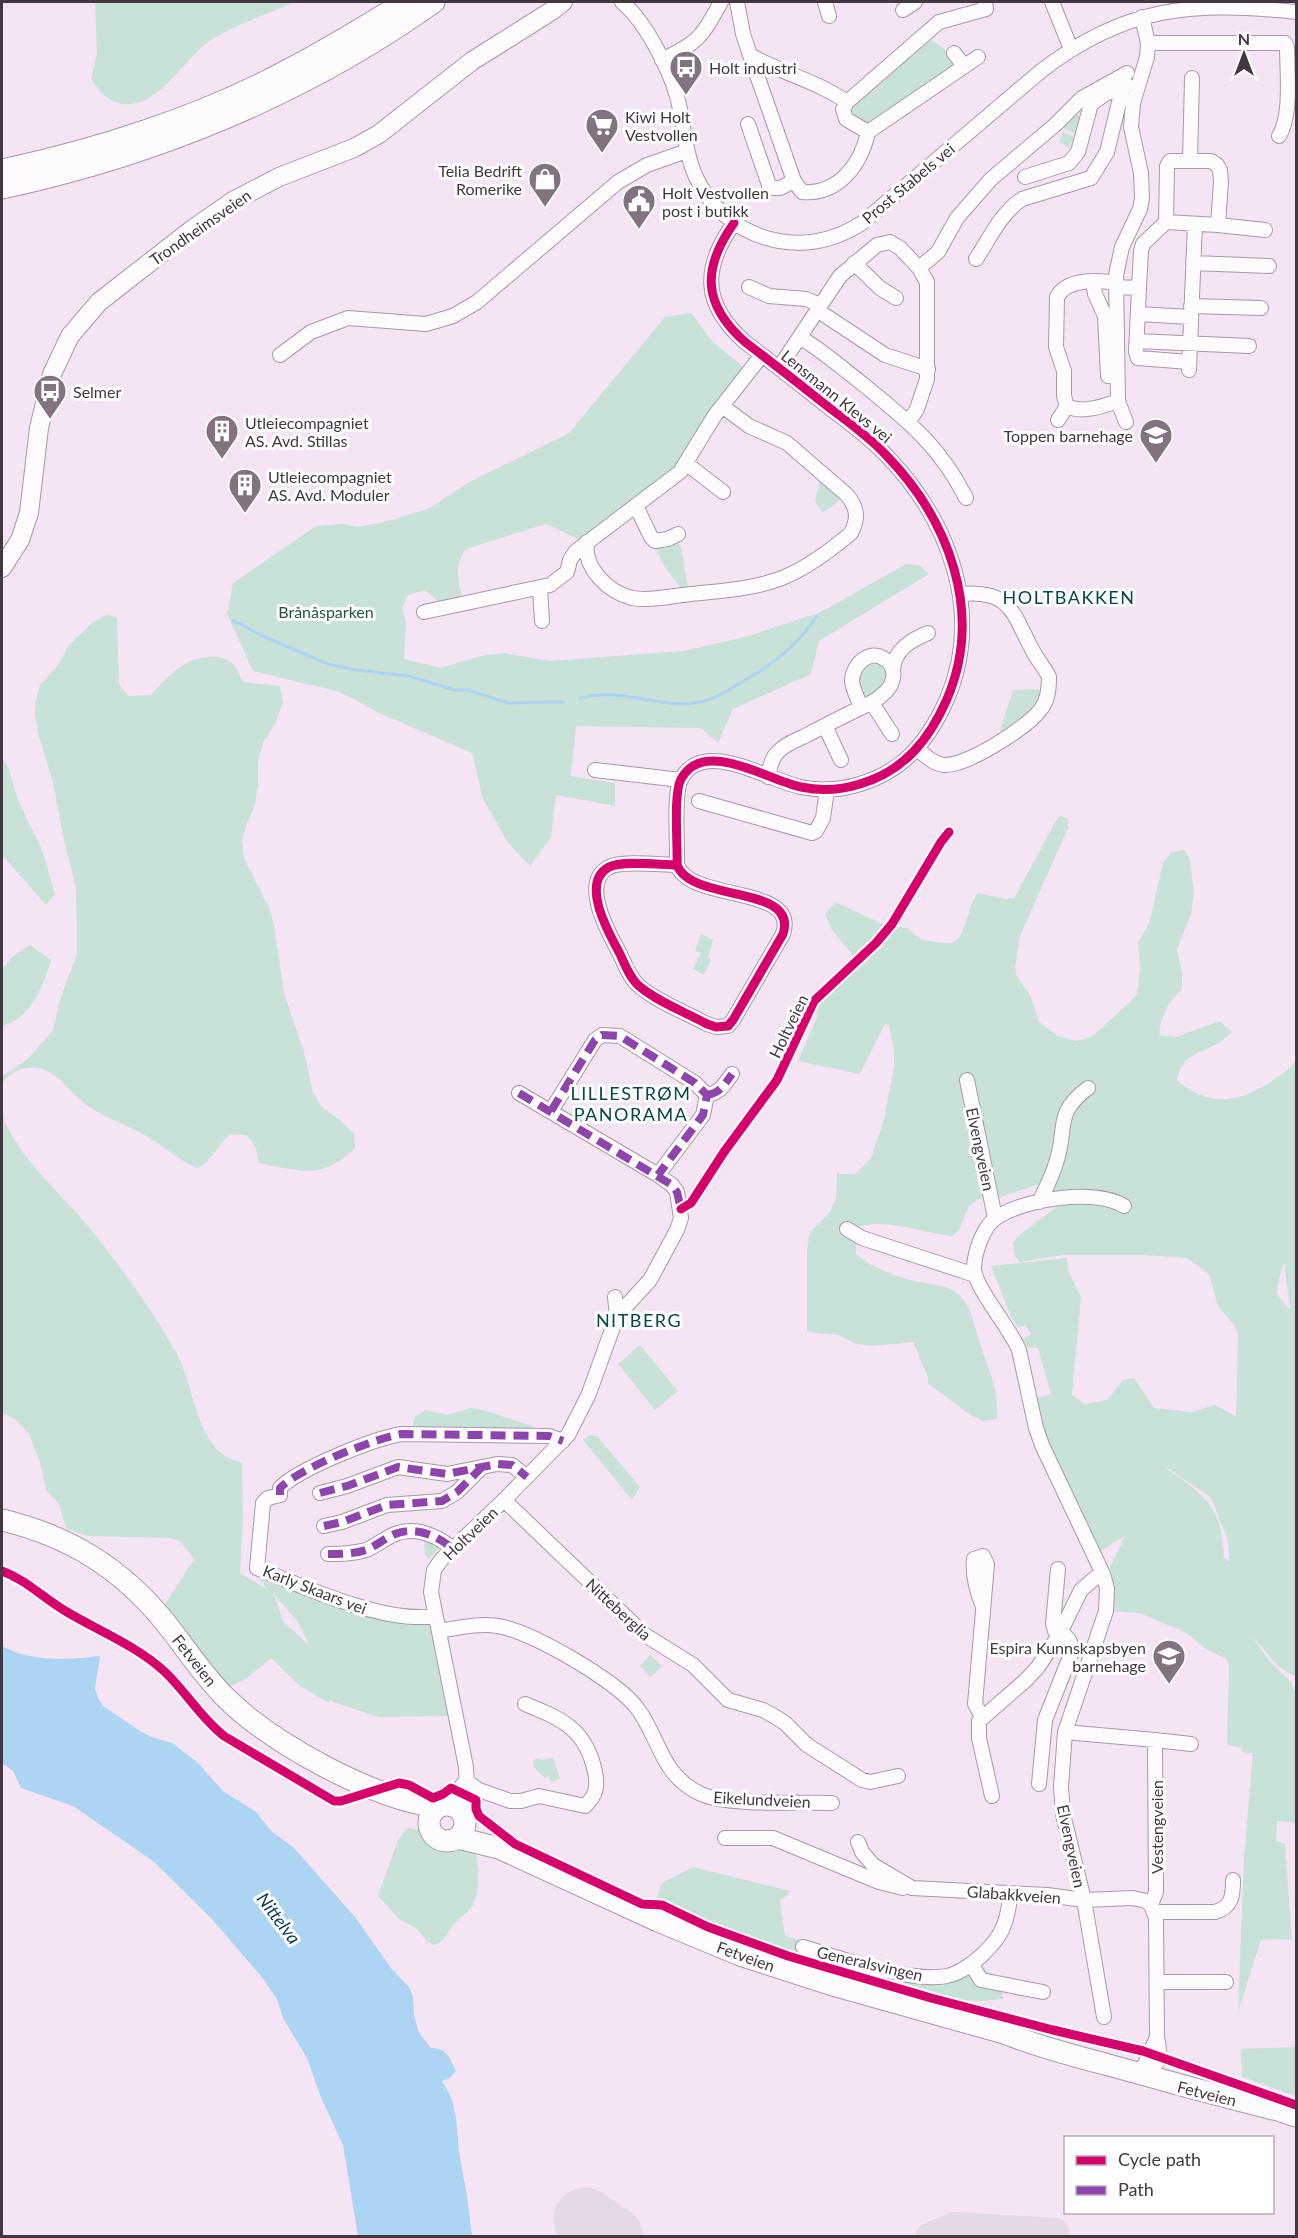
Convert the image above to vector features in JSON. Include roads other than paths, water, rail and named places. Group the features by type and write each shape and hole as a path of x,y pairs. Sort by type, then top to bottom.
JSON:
{"highway":[{"path":"2,170 88,149 149,129 222,100 285,72 405,2"},
{"path":"2,188 90,166 154,146 228,118 361,49 434,2"},
{"name":"Fetveien","path":"2,1520 58,1538 102,1563 130,1585 154,1608 216,1687 244,1714 278,1738 311,1758 393,1798 437,1813"},
{"path":"455,1806 462,1824 447,1842 437,1839 437,1813 455,1806"},
{"name":"Fetveien","path":"462,1824 499,1848 648,1917 740,1955 836,1986 1004,2033 1036,2045 1149,2069 1296,2116"}],"main road":[{"name":"Trondheimsveien","path":"2,568 20,540 27,522 32,502 43,407 52,374 70,336 99,302 190,231 233,201 290,172 354,148 379,134 472,61 558,6 575,2"}],"street":[{"path":"662,60 700,38 721,2"},
{"path":"737,2 750,55 794,182 802,192 815,192 839,183 851,171 860,156 868,132 978,57"},
{"path":"825,2 829,16"},
{"path":"868,132 846,119 843,109 847,102 927,25 986,9 985,2"},
{"path":"1052,2 1071,49"},
{"name":"Prost Stabels vei","path":"628,4 662,60 677,96 687,151 702,188 722,213 734,223 765,237 795,243 829,238 852,229 871,217 1024,85 1071,49 1109,29 1142,17 1183,9 1224,6 1296,12"},
{"path":"1126,422 1118,400 1116,285 1122,247 1140,209 1142,198 1141,173 1131,127 1133,103 1147,57 1148,43 1142,17"},
{"path":"1148,43 1285,43 1287,46 1287,104 1283,130 1279,136"},
{"path":"954,53 964,66"},
{"path":"750,55 824,87 847,102"},
{"path":"1190,160 1192,78"},
{"path":"919,268 938,252 957,218 991,179 1055,125 1087,94 1125,80 1140,81"},
{"path":"1025,177 1069,163 1078,152 1091,104 1125,80"},
{"path":"976,259 999,222 1015,204 1028,197 1091,178 1107,152 1125,80"},
{"path":"1072,108 1087,115"},
{"path":"748,124 770,188 780,188 794,182"},
{"path":"279,355 311,332 348,318 426,324 453,316 477,302 618,182 647,165 687,151"},
{"path":"1195,224 1189,366 1138,358 1141,251 1143,244 1166,222 1167,166 1170,161 1175,159 1211,161 1217,165 1221,182 1218,225"},
{"path":"1166,222 1265,230"},
{"name":"Lensmann Klevs vei","path":"681,780 694,766 713,760 803,787 827,789 858,785 890,772 917,749 929,735 940,715 957,670 962,629 961,594 950,553 942,534 917,492 899,469 862,433 729,328 720,315 713,298 711,285 713,262 717,249 734,223"},
{"name":"Lensmann Klevs vei","path":"779,368 840,276 877,244 890,242 900,248 919,268 927,282 928,369 923,394 909,421"},
{"path":"854,263 880,288 896,298"},
{"path":"1193,263 1269,266"},
{"path":"1093,281 1095,294 1105,316 1108,376"},
{"path":"1118,400 1094,408 1067,406 1064,399 1064,371 1056,347 1057,297 1060,291 1072,284 1093,281 1139,288"},
{"path":"749,287 769,296 806,299 885,355 928,369"},
{"path":"1138,314 1261,308"},
{"name":"Lensmann Klevs vei","path":"801,338 825,354 909,421 933,446 957,479 966,498"},
{"path":"1137,341 1249,346"},
{"path":"424,612 540,588 560,579 567,572 570,560 576,551 669,482 687,464 722,406 762,355"},
{"path":"587,542 588,559 601,580 621,594 646,599 765,583 798,571 851,532 855,526 856,510 847,495 788,443 749,426 722,406"},
{"path":"1058,420 1067,406"},
{"path":"687,464 723,492"},
{"path":"636,506 651,537 655,540 668,539 678,534"},
{"path":"540,588 542,621"},
{"path":"917,749 928,759 943,765 966,759 1016,732 1033,718 1047,699 1049,678 1011,609 990,594 961,594"},
{"path":"768,777 773,759 786,745 867,705 887,691 891,685 895,659 912,639 928,633"},
{"path":"892,734 867,705 852,682 859,663 871,656 886,660 893,670"},
{"path":"825,726 841,760"},
{"path":"595,770 681,780 678,798 677,865 680,871 693,882 770,904 782,912 785,918 783,934 733,1020 722,1027 707,1024 652,995 635,982 601,918 597,903 599,879 608,867 630,864 677,865"},
{"path":"699,801 812,833 816,831 823,818 827,789"},
{"path":"551,1111 595,1040 602,1035 610,1034 620,1036 695,1083 706,1095"},
{"path":"706,1095 716,1094 732,1074"},
{"name":"Elvengveien","path":"967,1080 995,1218"},
{"path":"1039,1202 1056,1162 1065,1112 1088,1088"},
{"name":"Holtveien","path":"462,1824 467,1790 466,1767 435,1617 431,1592 434,1570 452,1548 563,1441 588,1396 617,1316 650,1280 681,1218 677,1192 672,1185 519,1093"},
{"path":"658,1175 703,1115 706,1095"},
{"path":"847,1229 862,1238 975,1275 974,1268 981,1240 995,1218 1039,1202 1064,1198 1088,1198 1116,1202 1124,1206"},
{"name":"Elvengveien","path":"975,1275 1014,1338 1042,1445 1102,1572 1107,1588 1106,1611 1065,1732 1061,1787 1063,1814 1084,1900 1104,2017"},
{"name":"Holtveien","path":"615,1297 617,1316"},
{"name":"Karly Skaars vei","path":"435,1617 419,1618 367,1609 257,1568 263,1503 268,1498 280,1495 280,1488 286,1482 318,1465 384,1437 402,1434 549,1436 563,1441"},
{"path":"320,1493 347,1486 398,1467 447,1474 497,1464 512,1466 527,1477"},
{"path":"324,1526 342,1522 387,1505 442,1501 457,1492 481,1468"},
{"name":"Nitteberglia","path":"504,1500 645,1635 693,1665 728,1700 763,1710 774,1716 807,1745 862,1780 870,1782 898,1776"},
{"path":"328,1554 352,1554 368,1550 394,1534 409,1531 425,1533 440,1539 452,1548"},
{"path":"1039,1784 1045,1720 1073,1649 1069,1640 1055,1631 1053,1624 1058,1569"},
{"path":"992,1796 978,1725 982,1717 1026,1680 1045,1658 1081,1590 1102,1572"},
{"path":"982,1717 975,1704 983,1607"},
{"name":"Eikelundveien","path":"439,1631 482,1625 496,1626 559,1651 620,1691 637,1708 667,1763 684,1783 704,1795 718,1799 832,1803"},
{"path":"437,1813 466,1781 479,1790 510,1801 521,1801 539,1796 585,1806 596,1793 593,1763 579,1735 561,1719 525,1704"},
{"path":"1065,1732 1191,1744"},
{"name":"Vestengveien","path":"1149,2069 1159,2050 1153,1909 1156,1892 1155,1740"},
{"name":"Glabakkveien","path":"725,1838 773,1838 879,1882 912,1888 1084,1900 1133,1898 1146,1901 1153,1909"},
{"name":"Glabakkveien","path":"858,1842 862,1852 873,1865 912,1888"},
{"path":"1153,1909 1215,1912 1223,1910 1232,1899 1233,1880"},
{"name":"Generalsvingen","path":"803,1947 875,1967 915,1975 946,1976 960,1971 986,1952 1000,1934 1011,1894"},
{"path":"971,1964 981,1980 1043,1992"},
{"path":"1157,1982 1226,1982"}],"water":[{"name":"Nittelva","path":"2,1646 24,1655 37,1657 63,1659 100,1656 95,1688 103,1706 151,1737 172,1743 197,1762 223,1791 256,1812 272,1832 293,1847 355,1917 391,1968 409,1987 419,2033 431,2048 441,2050 447,2055 456,2071 450,2078 442,2081 451,2097 456,2117 472,2236 358,2236 343,2145 320,2095 307,2058 283,2018 277,1999 261,1976 210,1917 153,1861 73,1806 21,1788 13,1771 2,1763"}],"waterway":[{"path":"580,698 619,695 680,704 691,704 710,699 770,664 803,635 816,617"},
{"path":"233,620 260,635 328,664 408,676 455,690 467,690 508,703 564,702"}],"place":[{"name":"Holt industri","path":"686,96"},
{"name":"Kiwi Holt Vestvollen","path":"602,154"},
{"name":"Telia Bedrift Romerike","path":"545,208"},
{"name":"Holt Vestvollen post i butikk","path":"639,230"},
{"name":"Selmer","path":"50,420"},
{"name":"Utleiecompagniet AS. Avd. Stillas","path":"222,460"},
{"name":"Toppen barnehage","path":"1156,464"},
{"name":"Utleiecompagniet AS. Avd. Moduler","path":"245,514"},
{"name":"Espira Kunnskapsbyen barnehage","path":"1169,1685"}],"district":[{"name":"HOLTBAKKEN","path":"1069,597"},
{"name":"LILLESTRØM PANORAMA","path":"631,1103"},
{"name":"NITBERG","path":"639,1320"}],"park label":[{"name":"Brånåsparken","path":"326,611"}]}
